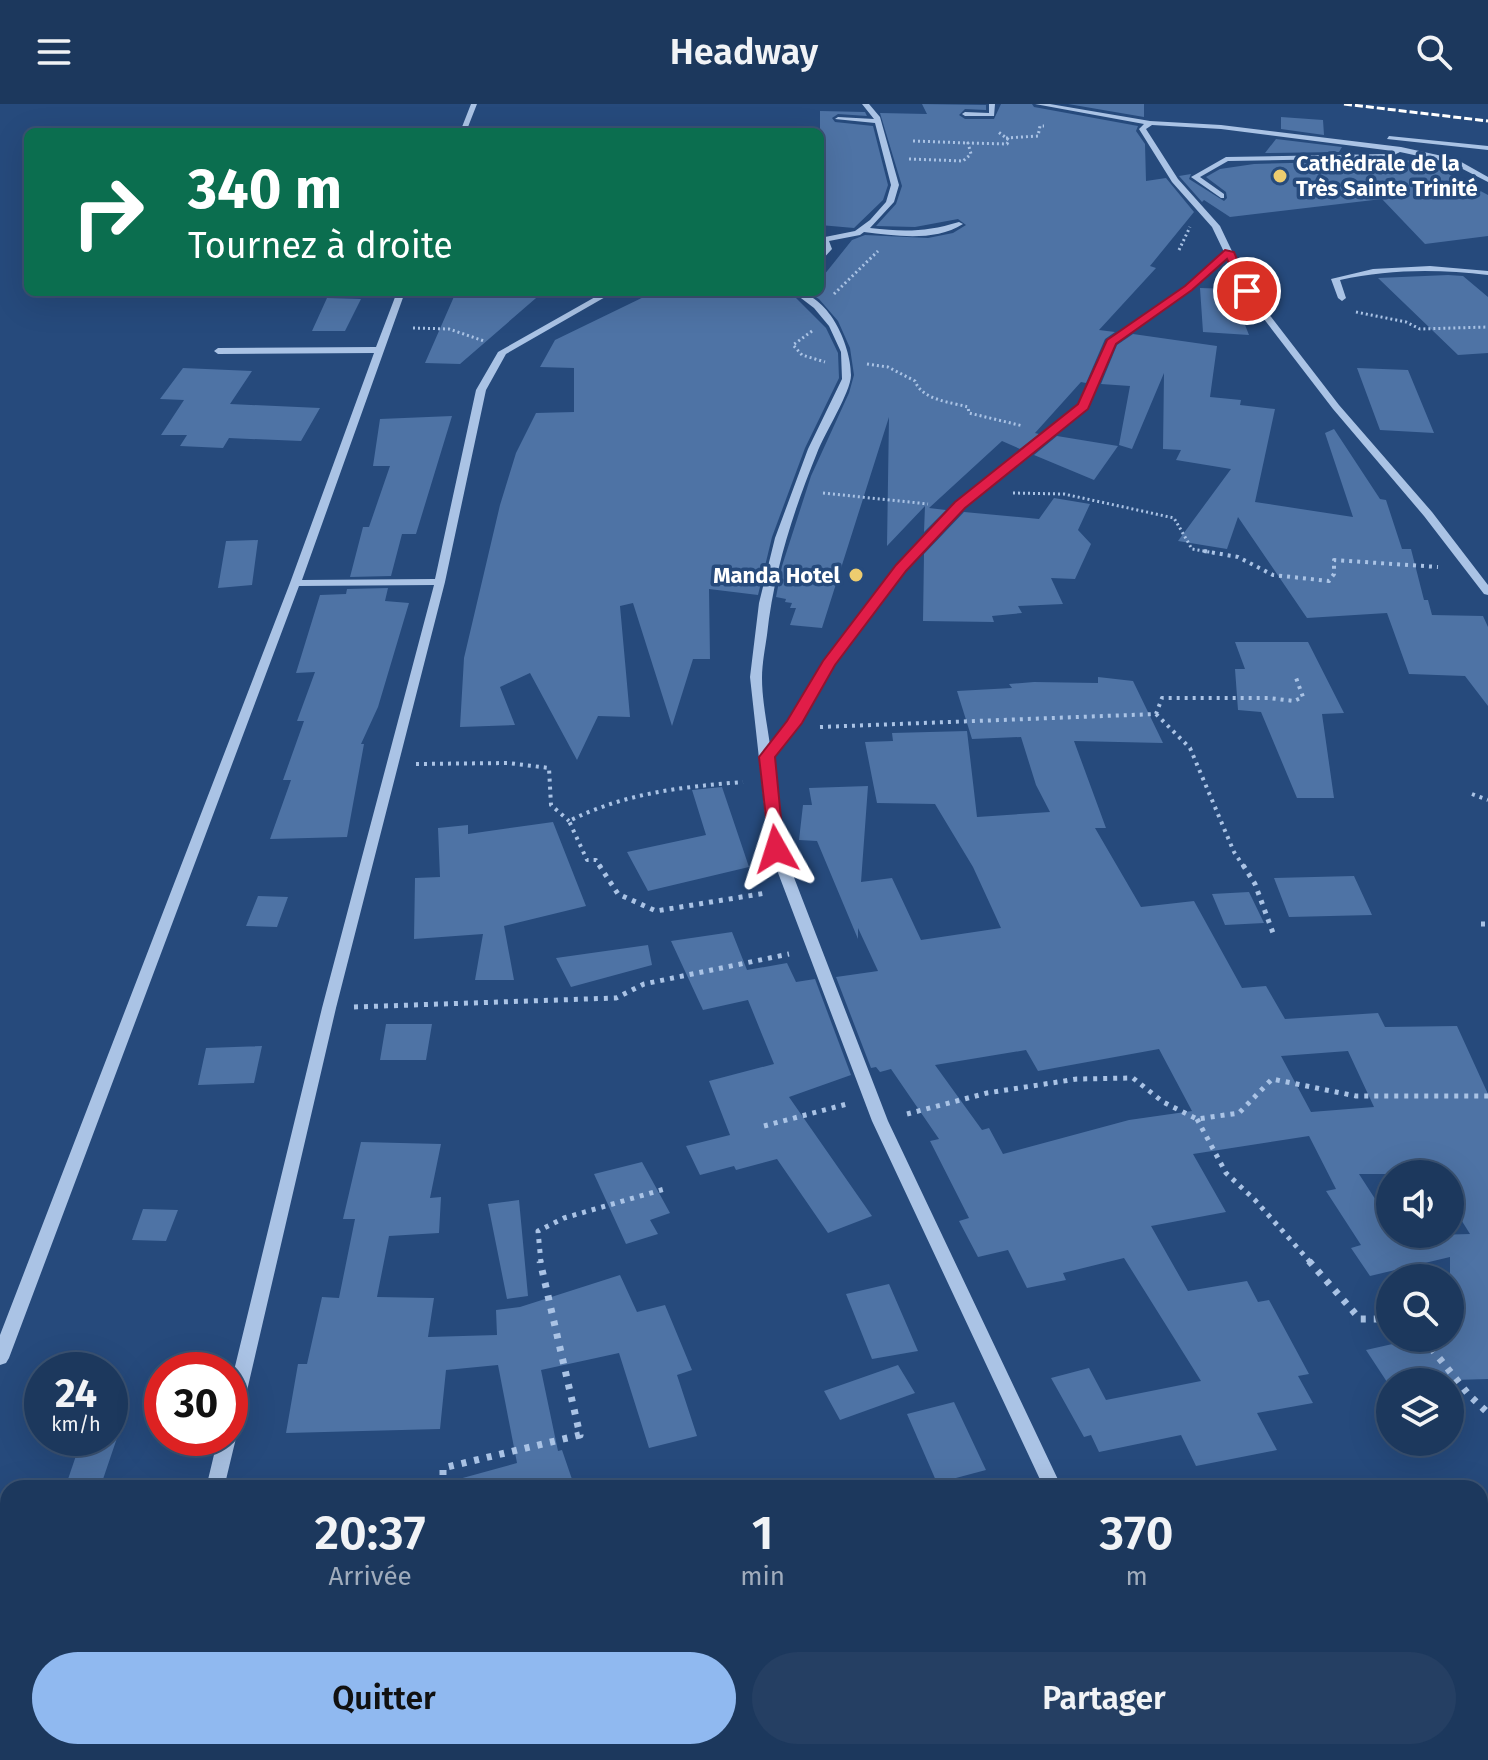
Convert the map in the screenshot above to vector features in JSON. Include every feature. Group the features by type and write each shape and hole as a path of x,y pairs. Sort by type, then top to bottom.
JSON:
{"street":[{"path":"465,128 474,104"},
{"path":"863,229 890,202 895,185 878,121 873,109 865,104"},
{"path":"965,114 992,115 992,104"},
{"path":"1038,104 1150,123 1331,139 1401,149 1453,161 1488,180"},
{"path":"838,119 878,121"},
{"path":"1150,123 1142,129 1175,180 1216,226 1247,291 1336,407 1488,592"},
{"path":"1331,139 1361,135 1488,148"},
{"path":"1221,196 1195,177 1226,159 1388,156 1401,149"},
{"path":"824,240 863,229 920,235 944,231 959,224"},
{"path":"767,757 791,727 828,664 901,568 960,505 1084,406 1111,342 1189,288 1229,252"},
{"path":"1342,298 1335,279 1362,273 1408,267 1488,273"},
{"path":"0,1358 295,583 400,296"},
{"path":"247,1352 329,1008 440,582 481,390 502,352 603,296"},
{"path":"802,296 833,325 845,352 847,379 813,449 780,538 765,603 756,677 776,849 880,1121 1049,1480"},
{"path":"218,351 379,350"},
{"path":"295,583 440,582"},
{"path":"217,1480 223,1456"}],"path":[{"path":"913,141 1007,144 1009,140 987,123 988,115"},
{"path":"888,159 963,161 971,154 968,143"},
{"path":"819,309 846,279 882,247"},
{"path":"1342,298 1349,311 1406,322 1420,329 1488,327"},
{"path":"388,327 449,329 480,338 502,352"},
{"path":"846,365 860,363 888,367 915,381 927,395 968,407 971,409 969,413 1051,433"},
{"path":"798,490 940,506 960,505 1021,492 1064,494 1174,518 1192,549 1238,557 1273,575 1329,581 1334,574 1334,560 1471,571"},
{"path":"1156,714 1162,698 1294,701 1303,697 1295,675"},
{"path":"791,727 905,726 1156,714 1190,748 1234,852 1255,884 1273,933"},
{"path":"393,764 508,763 549,768 551,805 569,821 587,860 596,860 618,894 656,911 790,889"},
{"path":"569,821 599,804 647,789 769,780"},
{"path":"1472,794 1488,800"},
{"path":"329,1008 616,998 644,984 813,949"},
{"path":"880,1121 987,1093 1077,1079 1133,1078 1163,1102 1197,1119 1239,1113 1272,1079 1356,1096 1488,1096"},
{"path":"764,1126 871,1097"},
{"path":"1197,1119 1226,1173 1255,1200 1360,1319 1376,1319"},
{"path":"443,1480 443,1468 580,1435 554,1332 537,1246 538,1231 564,1218 668,1188"},
{"path":"1434,1352 1488,1413"}],"building":[{"path":"922,104 986,105 986,110 965,109 959,115 965,119 994,119 1001,104 1032,104 1034,107 1138,126 1136,131 1145,144 1146,181 1166,178 1194,212 1150,266 1156,268 1099,330 1115,332 1105,339 1086,383 1081,382 1035,433 1039,434 1020,449 1002,441 929,508 946,510 924,532 925,506 887,546 889,417 822,628 790,625 796,608 790,608 792,603 785,602 786,599 776,597 782,566 811,476 849,393 854,375 850,348 838,321 814,296 824,296 824,275 852,240 865,235 928,238 953,233 966,225 958,219 915,227 876,226 896,204 902,186 880,113 927,114"},
{"path":"1068,104 1144,104 1144,117"},
{"path":"820,111 865,112 867,116 838,114 832,118 835,122 873,126 888,185 883,200 854,228 824,225 824,128 820,128"},
{"path":"1281,117 1323,120 1324,135 1281,129"},
{"path":"1276,139 1342,147 1339,152 1265,153"},
{"path":"1420,159 1488,195 1488,236 1425,244 1382,199 1230,217 1204,200 1202,202 1179,176 1191,174 1189,179 1224,201 1226,192 1206,177 1220,169 1254,164 1332,162 1325,172"},
{"path":"1463,276 1488,297 1488,353 1458,355 1378,278"},
{"path":"1200,288 1231,289 1249,335 1203,332"},
{"path":"454,296 538,296 460,364 425,363"},
{"path":"646,296 794,296 826,328 838,353 839,378 805,448 772,537 758,595 709,589 710,659 693,659 672,726 633,603 620,606 630,717 598,716 577,760 530,673 500,687 515,725 460,727 464,658 500,505 516,453 536,413 574,412 574,368 540,367 555,340"},
{"path":"327,298 361,299 345,331 312,331"},
{"path":"1133,334 1217,346 1210,397 1241,400 1240,405 1275,409 1255,502 1353,517 1325,433 1334,429 1380,499 1386,500 1402,549 1411,549 1424,600 1428,600 1432,615 1483,616 1488,627 1488,706 1465,676 1409,674 1387,613 1307,618 1238,517 1227,549 1178,541 1231,469 1176,460 1181,450 1163,449 1164,373 1132,449 1119,445 1130,386 1101,384 1117,345"},
{"path":"183,368 252,371 230,404 320,408 301,441 229,438 223,448 180,446 187,435 161,435 184,400 160,399"},
{"path":"1357,368 1408,370 1434,433 1380,430"},
{"path":"452,416 416,534 402,534 391,576 350,577 363,527 369,527 390,466 373,466 380,419"},
{"path":"1057,436 1118,446 1094,480 1034,455"},
{"path":"1054,498 1090,504 1078,530 1091,544 1075,579 1051,578 1063,604 1018,606 1022,613 992,616 994,622 923,621 924,554 964,512 1039,519"},
{"path":"258,540 252,585 218,588 226,541"},
{"path":"388,588 385,601 409,603 378,707 361,744 364,744 347,837 270,839 291,780 283,780 304,721 297,721 315,672 296,673 320,595 346,594 347,589"},
{"path":"1235,642 1308,642 1344,713 1322,714 1334,798 1297,798 1261,712 1238,710 1235,669 1245,669"},
{"path":"1098,677 1133,681 1163,743 1074,741 1106,828 1095,828 1141,907 1194,901 1242,988 1266,986 1285,1019 1378,1013 1385,1027 1457,1026 1488,1094 1488,1379 1464,1380 1464,1368 1378,1368 1366,1350 1376,1348 1376,1352 1464,1352 1464,1264 1450,1264 1450,1257 1421,1264 1376,1264 1376,1275 1370,1276 1351,1248 1361,1245 1326,1191 1336,1189 1309,1136 1193,1154 1226,1212 1151,1226 1188,1291 1247,1281 1258,1302 1269,1300 1309,1374 1298,1376 1313,1403 1257,1413 1277,1450 1196,1466 1181,1435 1099,1452 1091,1435 1084,1437 1051,1378 1089,1368 1106,1400 1201,1381 1124,1258 1063,1273 1066,1280 1027,1288 1008,1250 978,1257 959,1221 969,1218 930,1141 939,1139 891,1069 880,1072 876,1067 871,1068 836,977 878,971 858,928 858,939 817,841 799,840 803,805 812,805 809,788 868,786 861,882 892,878 921,940 1001,928 973,867 935,804 877,803 865,742 893,741 892,733 967,731 977,817 1050,812 1036,785 1021,737 972,739 957,691 1012,688 1009,684 1098,683","holes":["1159,1049 1192,1111 1129,1120 1003,1154 989,1128 982,1130 935,1065 1026,1050 1038,1071","1348,1051 1374,1107 1311,1112 1281,1056"]},
{"path":"722,787 749,867 648,891 627,852 706,835 692,790"},
{"path":"553,822 586,906 504,926 514,980 475,980 483,934 414,939 415,878 440,877 438,828 468,825 468,834"},
{"path":"1354,876 1372,915 1289,917 1274,878"},
{"path":"1249,892 1264,923 1225,925 1212,894"},
{"path":"258,896 288,897 277,927 246,926"},
{"path":"732,932 747,970 787,963 796,982 815,979 851,1075 789,1097 872,1216 828,1233 777,1159 736,1170 734,1166 700,1175 686,1146 730,1135 709,1081 774,1064 748,1000 703,1010 671,941"},
{"path":"648,945 652,965 571,987 556,958"},
{"path":"386,1024 432,1024 426,1060 380,1060"},
{"path":"262,1046 254,1083 198,1085 206,1048"},
{"path":"361,1142 441,1144 430,1198 441,1197 439,1233 389,1236 377,1297 434,1298 428,1337 497,1335 496,1310 520,1307 620,1275 637,1312 665,1305 692,1370 677,1375 697,1436 649,1448 619,1353 541,1370 558,1451 562,1450 572,1480 459,1480 517,1463 498,1365 446,1370 440,1429 286,1433 298,1364 307,1364 322,1297 339,1298 355,1219 343,1219"},
{"path":"642,1162 670,1213 650,1220 658,1234 626,1244 594,1174"},
{"path":"519,1200 528,1296 507,1299 488,1204"},
{"path":"143,1209 178,1210 166,1241 132,1240"},
{"path":"889,1284 918,1351 872,1359 846,1294"},
{"path":"898,1365 915,1393 840,1420 824,1391"},
{"path":"954,1402 986,1470 948,1480 936,1480 907,1414"},
{"path":"76,1456 111,1456 103,1480 68,1480"}],"railway":[{"path":"1344,104 1488,121"}],"place":[{"name":"Cathédrale de la Très Sainte Trinité","path":"1280,176"},
{"name":"Manda Hotel","path":"856,575"}],"route":[{"path":"776,849 767,757 794,723 828,664 901,568 960,505 1084,406 1090,385 1111,342 1189,288 1229,252 1247,291"}]}
